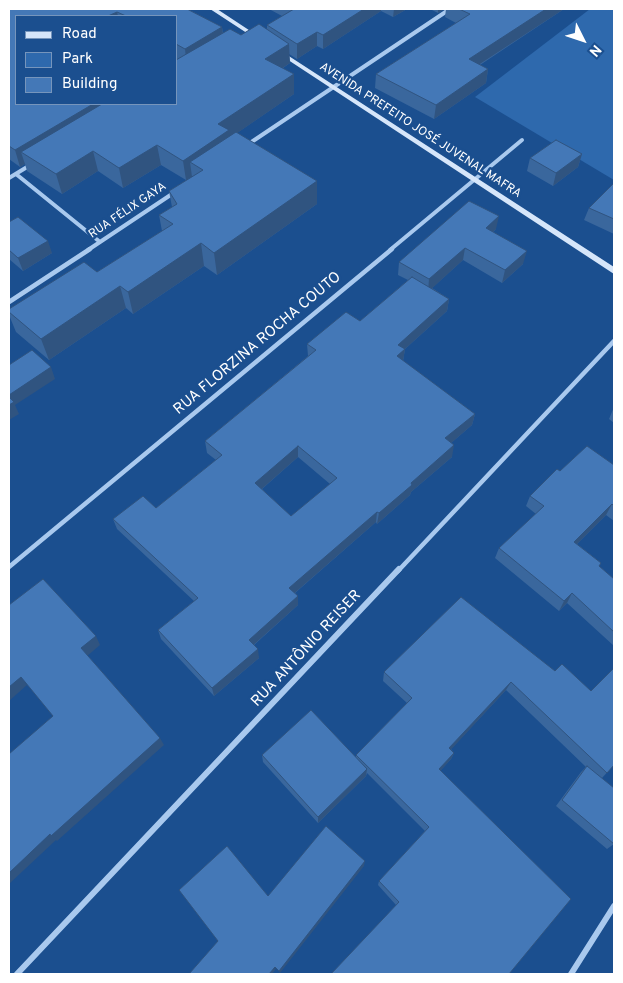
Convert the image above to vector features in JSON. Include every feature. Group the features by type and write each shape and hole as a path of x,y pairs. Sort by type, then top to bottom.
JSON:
{"main road":[{"name":"AVENIDA PREFEITO JOSÉ JUVENAL MAFRA","path":"215,9 247,35 334,87 614,271"}],"street":[{"path":"241,148 450,9"},
{"name":"RUA FLORZINA ROCHA COUTO","path":"9,567 522,140"},
{"path":"9,178 41,159"},
{"path":"16,174 100,242"},
{"name":"RUA FÉLIX GAYA","path":"9,302 183,187"},
{"name":"RUA ANTÔNIO REISER","path":"17,974 614,341"},
{"path":"571,974 614,906"}],"green space":[{"path":"590,9 614,9 614,180 475,97"}],"building":[{"path":"187,9 222,27 185,49 178,45 178,15 124,15 117,12 110,15 15,15 15,105 91,105 15,150 9,146 9,10"},
{"path":"294,9 364,9 323,35 317,32 297,44 267,25"},
{"path":"459,9 546,9 469,59 488,69 436,105 376,74 470,14"},
{"path":"259,24 289,44 265,59 294,74 218,124 229,130 183,161 157,145 119,168 93,151 56,174 21,152 100,105 178,105 178,59 230,29 241,35"},
{"path":"236,132 317,181 214,253 201,243 128,292 120,286 41,339 9,312 9,309 84,262 97,272 173,224 159,215 177,204 169,191 203,170 190,162"},
{"path":"556,140 582,154 556,173 530,158"},
{"path":"614,183 614,219 589,208"},
{"path":"469,201 499,216 486,228 527,251 505,270 465,248 429,279 399,262"},
{"path":"18,217 48,241 18,258 9,250 9,222"},
{"path":"412,277 449,299 398,345 405,349 397,356 475,414 445,438 454,445 411,483 412,485 379,513 377,512 289,588 298,596 249,640 258,649 212,688 158,630 198,598 113,519 143,496 156,508 222,455 205,441 316,350 307,344 346,312 360,321","holes":["298,446 337,478 291,516 255,483"]},
{"path":"32,350 51,367 9,395 9,365"},
{"path":"9,397 14,402 9,405"},
{"path":"587,446 614,465 614,506 612,504 574,542 601,563 599,566 614,579 614,632 572,593 564,601 499,548 544,506 530,496 557,469 560,471"},
{"path":"43,579 96,636 81,648 160,738 51,836 50,834 9,873 9,754 53,716 21,677 9,687 9,605"},
{"path":"461,597 555,671 562,664 591,691 614,668 614,765 607,773 511,682 449,748 454,753 439,769 571,899 509,974 331,974 399,902 379,881 429,827 356,755 412,698 384,672"},
{"path":"311,710 367,769 318,817 262,755"},
{"path":"587,766 614,788 614,844 562,800"},
{"path":"326,826 365,861 279,971 275,967 269,974 189,974 218,941 179,890 227,846 268,896"}]}
